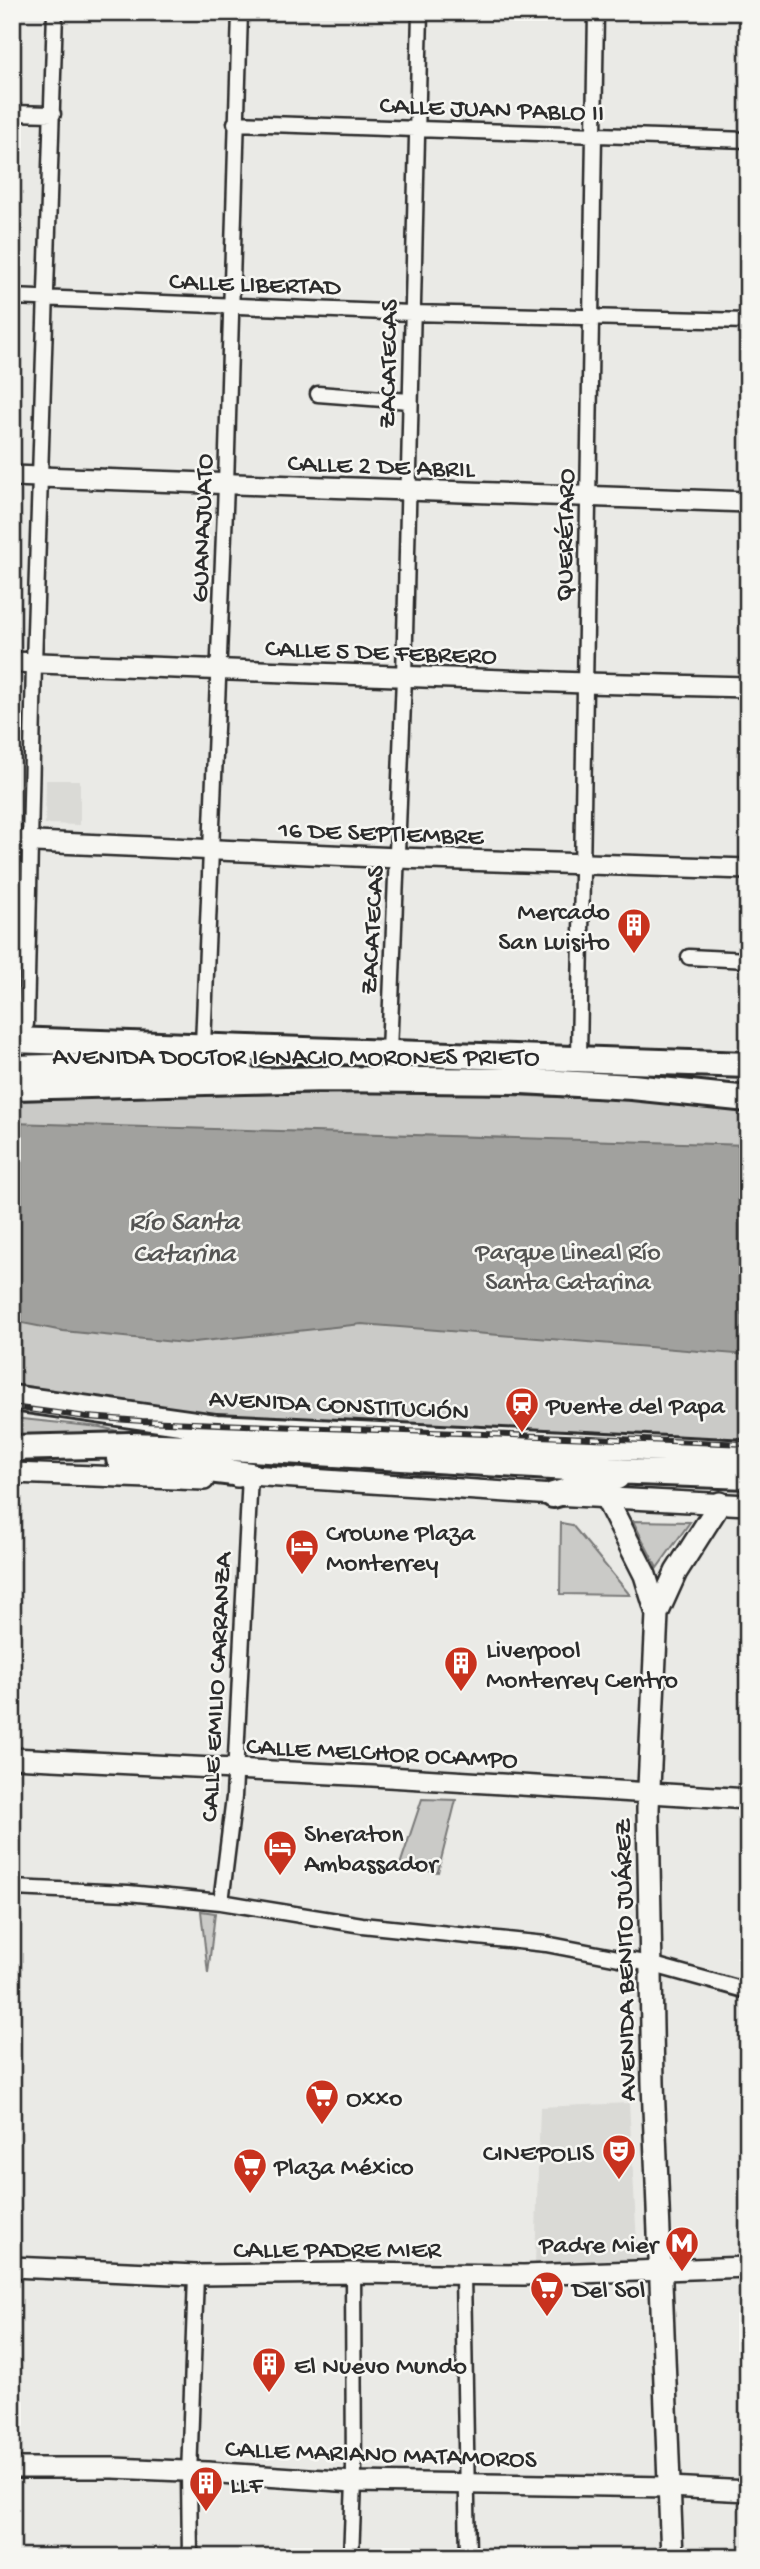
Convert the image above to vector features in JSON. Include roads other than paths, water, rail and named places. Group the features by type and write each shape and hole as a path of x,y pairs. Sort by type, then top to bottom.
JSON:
{"highway":[{"name":"AVENIDA DOCTOR IGNACIO MORONES PRIETO","path":"17,1029 96,1028 155,1044 748,1065"},
{"path":"12,1068 290,1060 388,1052"},
{"name":"AVENIDA DOCTOR IGNACIO MORONES PRIETO","path":"12,1087 326,1079 522,1081 632,1087 748,1099"},
{"path":"632,1087 748,1084"},
{"path":"12,1382 216,1427"},
{"name":"AVENIDA CONSTITUCIÓN","path":"12,1398 216,1427 719,1451 748,1455"},
{"name":"AVENIDA CONSTITUCIÓN","path":"17,1449 130,1445 251,1449 748,1476"},
{"path":"17,1449 250,1475"},
{"path":"554,1495 636,1472"}],"main road":[{"name":"AVENIDA BENITO JUÁREZ","path":"606,1498 645,1575 657,1614 649,1792 650,1964 672,2557"},
{"name":"AVENIDA BENITO JUÁREZ","path":"657,1614 676,1572 720,1503"}],"street":[{"path":"17,1029 21,841 34,663 55,12"},
{"name":"GUANAJUATO","path":"203,1045 226,485 240,12"},
{"name":"ZACATECAS","path":"388,1052 404,677 420,12"},
{"name":"QUERÉTARO","path":"579,1058 596,12"},
{"path":"12,113 53,114"},
{"name":"CALLE JUAN PABLO II","path":"235,123 748,139"},
{"name":"CALLE LIBERTAD","path":"12,297 411,313 748,321"},
{"path":"318,394 409,401"},
{"name":"CALLE 2 DE ABRIL","path":"12,476 748,502"},
{"name":"CALLE 5 DE FEBRERO","path":"12,662 748,687"},
{"name":"16 DE SEPTIEMBRE","path":"21,841 398,858 748,869"},
{"path":"689,957 748,960"},
{"path":"12,1473 212,1480 250,1475 554,1495 748,1504"},
{"name":"CALLE EMILIO CARRANZA","path":"221,1902 234,1797 250,1475"},
{"name":"CALLE MELCHOR OCAMPO","path":"12,1758 748,1799"},
{"path":"12,1888 128,1893 221,1902 362,1925 546,1944 650,1964 748,1991"},
{"name":"CALLE PADRE MIER","path":"12,2267 196,2275 463,2274 748,2267"},
{"path":"351,2557 354,2482 353,2273"},
{"path":"463,2274 468,2557"},
{"path":"190,2557 196,2275"},
{"name":"CALLE MARIANO MATAMOROS","path":"12,2468 190,2471 354,2482 670,2487 748,2491"}],"water":[{"name":"Río Santa Catarina","path":"12,1123 748,1145 748,1355 362,1324 185,1343 63,1331 12,1321"}],"railway":[{"path":"12,1407 142,1421 748,1444"}],"place":[{"name":"Mercado San Luisito","path":"634,955"},
{"name":"Puente del Papa","path":"522,1434"},
{"name":"Crowne Plaza Monterrey","path":"302,1576"},
{"name":"Liverpool Monterrey Centro","path":"461,1693"},
{"name":"Sheraton Ambassador","path":"280,1877"},
{"name":"Oxxo","path":"322,2126"},
{"name":"CINEPOLIS","path":"619,2181"},
{"name":"Plaza México","path":"250,2195"},
{"name":"Padre Mier","path":"682,2273"},
{"name":"Del Sol","path":"547,2318"},
{"name":"El Nuevo Mundo","path":"269,2394"},
{"name":"LLF","path":"206,2513"}],"park label":[{"name":"Parque Lineal Río Santa Catarina","path":"568,1265"}]}
